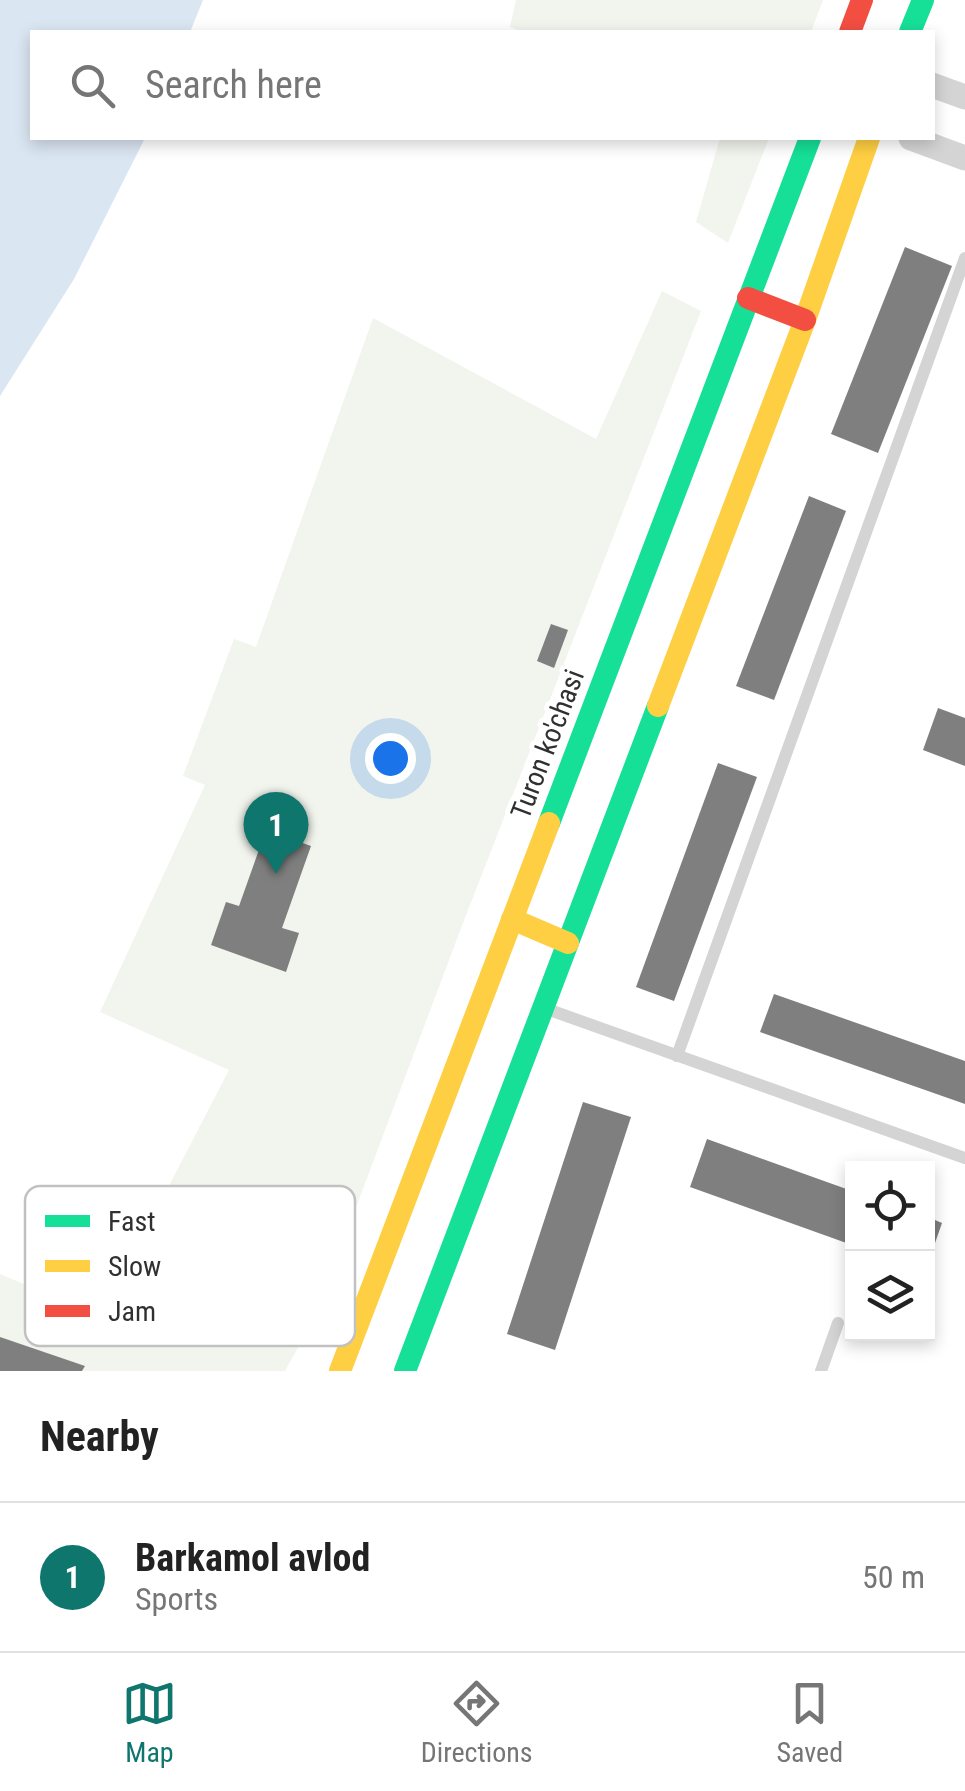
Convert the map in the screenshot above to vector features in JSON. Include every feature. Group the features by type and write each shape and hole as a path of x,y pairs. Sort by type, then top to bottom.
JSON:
{"street":[{"path":"851,30 862,0"},
{"path":"911,30 923,0"},
{"path":"935,85 965,97"},
{"name":"Turon ko'chasi","path":"355,1332 809,140"},
{"path":"405,1371 805,320 867,140"},
{"path":"917,140 965,158"},
{"path":"748,298 805,320"},
{"path":"512,920 568,943"},
{"name":"Turon ko'chasi","path":"340,1371 350,1346"}],"lane":[{"path":"677,1056 965,258"},
{"path":"544,1008 965,1158"},
{"path":"822,1371 838,1323"}],"shaded area":[{"path":"0,0 203,0 191,30 30,30 30,140 144,140 74,279 0,396"},
{"path":"516,0 823,0 812,30 510,27"},
{"path":"719,140 768,140 728,243 696,222"},
{"path":"662,291 701,311 355,1210 355,1186 169,1186 229,1070 100,1012 205,785 183,776 234,639 256,647 373,318 596,439"},
{"path":"0,1274 25,1285 25,1346 299,1346 285,1371 0,1371"}],"building":[{"path":"905,247 952,266 878,453 831,434"},
{"path":"809,496 846,511 774,700 736,686"},
{"path":"551,624 568,630 554,668 537,661"},
{"path":"938,708 965,718 965,766 923,750"},
{"path":"718,763 757,777 674,1001 636,987"},
{"path":"266,830 311,846 282,928 299,933 286,972 211,945 226,902 239,906"},
{"path":"774,994 965,1061 965,1104 760,1032"},
{"path":"583,1102 631,1117 555,1350 507,1334"},
{"path":"707,1139 845,1188 845,1242 690,1187"},
{"path":"935,1220 942,1223 935,1243"},
{"path":"0,1337 85,1366 82,1371 0,1371"}],"traffic: fast":[{"path":"911,30 923,0"},
{"path":"549,823 809,140"},
{"path":"405,1371 658,706"}],"traffic: slow":[{"path":"658,706 805,320 868,140"},
{"path":"355,1332 549,823"},
{"path":"512,919 568,943"},
{"path":"340,1371 350,1346"}],"traffic: jam":[{"path":"851,30 862,0"},
{"path":"748,298 805,320"}],"place":[{"name":"Barkamol avlod","path":"276,874"}]}
